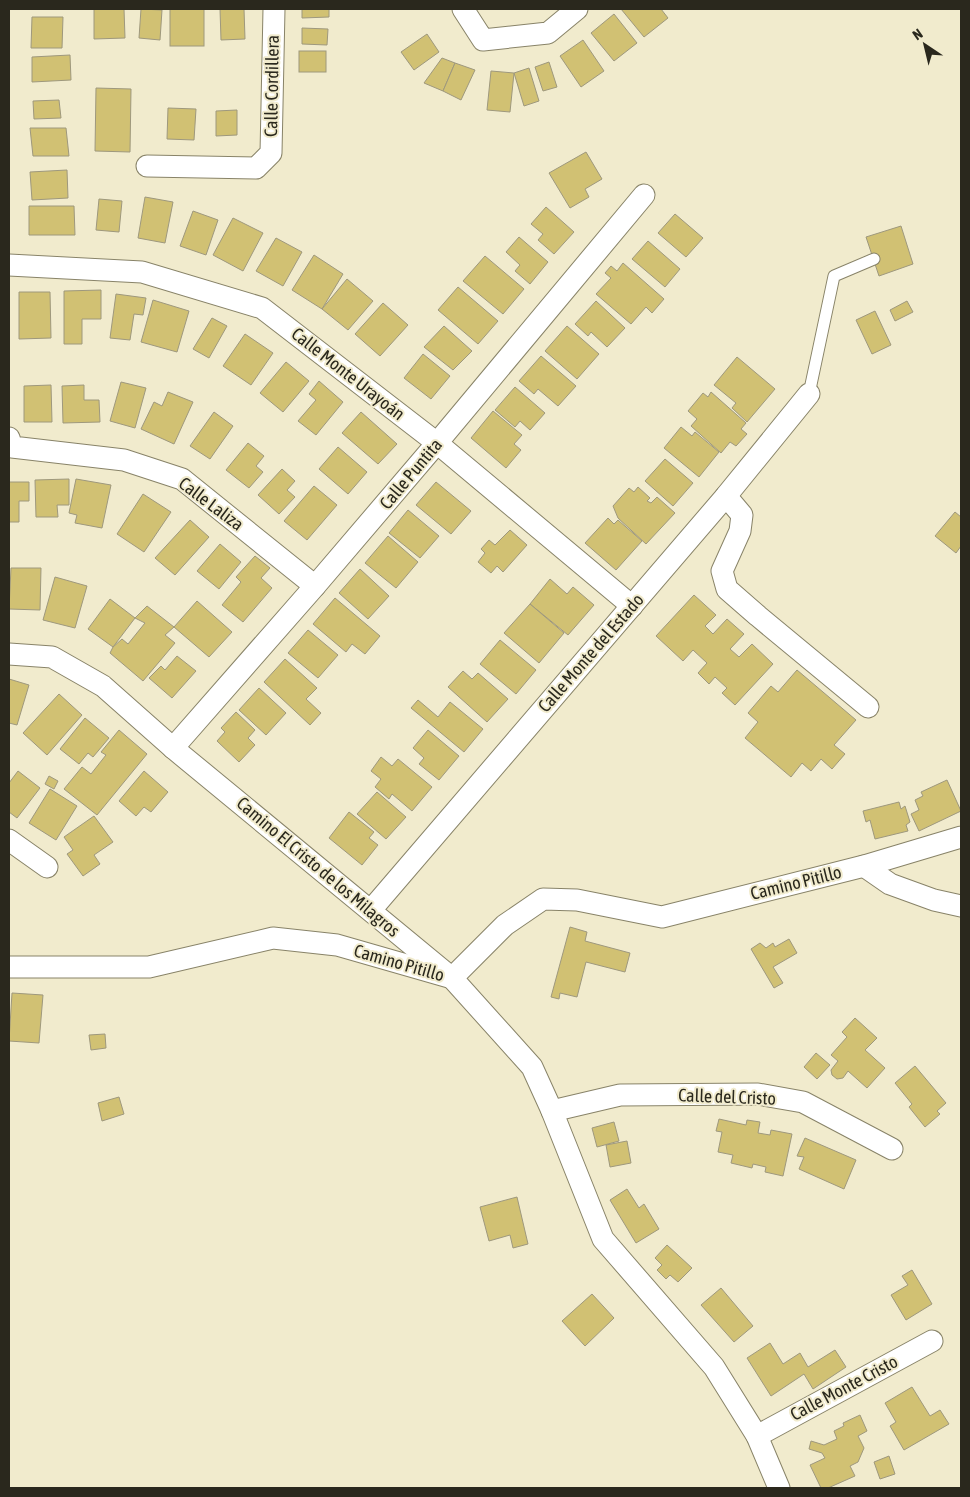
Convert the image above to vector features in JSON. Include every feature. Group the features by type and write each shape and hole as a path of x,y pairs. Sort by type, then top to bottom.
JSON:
{"street":[{"name":"Calle Cordillera","path":"147,166 256,168 271,153 274,9"},
{"path":"464,9 483,40 548,33 577,9"},
{"name":"Calle Puntita","path":"173,748 437,443 644,195"},
{"name":"Calle Monte Urayoán","path":"9,265 142,272 262,308 437,443 632,606"},
{"name":"Calle Monte del Estado","path":"371,910 726,496 809,394"},
{"name":"Calle Laliza","path":"9,438 12,448 124,460 182,478 315,586"},
{"path":"726,496 742,514 740,531 722,571 727,589 868,707"},
{"name":"Camino El Cristo de los Milagros","path":"9,654 52,657 103,686 173,748 452,978 532,1067 552,1111 603,1239 714,1367 757,1436 779,1488"},
{"name":"Camino Pitillo","path":"9,968 149,967 273,938 337,945 452,978 505,925 543,899 577,900 662,917 864,866 961,837"},
{"path":"9,840 47,867"},
{"path":"864,866 890,884 934,900 961,906"},
{"name":"Calle del Cristo","path":"552,1111 620,1095 758,1094 803,1102 892,1150"},
{"name":"Calle Monte Cristo","path":"757,1436 932,1341"}],"lane":[{"path":"809,394 834,276 874,259"}],"building":[{"path":"94,9 124,9 125,38 94,39"},
{"path":"141,9 162,10 160,40 139,38"},
{"path":"170,9 204,9 204,46 170,46"},
{"path":"220,9 244,9 245,39 221,40"},
{"path":"302,9 329,9 329,17 302,18"},
{"path":"621,9 661,9 668,18 644,37"},
{"path":"614,14 637,43 614,61 591,33"},
{"path":"32,17 63,17 62,48 31,48"},
{"path":"302,28 328,29 327,45 302,44"},
{"path":"427,34 439,52 414,70 401,52"},
{"path":"583,40 604,71 581,87 560,56"},
{"path":"299,51 326,51 326,72 299,72"},
{"path":"70,55 71,80 32,82 32,57"},
{"path":"442,58 455,63 443,91 424,83"},
{"path":"549,62 557,87 543,91 535,67"},
{"path":"455,63 475,70 461,100 443,91"},
{"path":"529,68 539,101 524,106 514,73"},
{"path":"491,71 514,73 510,112 487,110"},
{"path":"96,88 131,89 130,152 95,151"},
{"path":"59,100 61,118 34,119 33,101"},
{"path":"168,108 196,109 194,140 167,139"},
{"path":"237,110 237,135 216,136 216,111"},
{"path":"30,128 66,128 69,156 33,156"},
{"path":"586,152 602,179 585,189 589,197 570,208 549,173"},
{"path":"67,170 68,198 32,200 30,172"},
{"path":"145,197 173,202 165,243 138,238"},
{"path":"99,199 122,201 119,232 96,230"},
{"path":"29,206 74,206 75,235 29,235"},
{"path":"546,207 574,232 554,254 538,240 543,234 531,224"},
{"path":"193,211 218,220 206,255 180,246"},
{"path":"675,214 703,238 686,257 658,233"},
{"path":"233,218 263,233 243,271 213,255"},
{"path":"901,226 913,264 879,276 866,237"},
{"path":"519,237 548,262 530,284 515,271 520,265 506,252"},
{"path":"276,238 302,252 283,286 256,271"},
{"path":"648,241 680,269 665,287 632,259"},
{"path":"314,255 343,274 322,309 292,290"},
{"path":"485,256 524,289 503,314 463,281"},
{"path":"623,263 664,299 652,313 646,307 631,324 596,294 611,278 605,273 611,266 617,271"},
{"path":"347,279 373,301 348,330 322,309"},
{"path":"458,287 498,321 478,344 438,310"},
{"path":"101,290 101,319 82,319 82,344 64,344 64,291"},
{"path":"19,292 50,292 51,338 19,339"},
{"path":"116,294 146,298 143,315 134,314 130,340 110,338"},
{"path":"153,300 189,311 177,352 141,342"},
{"path":"596,301 625,328 607,347 591,332 588,336 575,324"},
{"path":"907,301 913,312 895,321 890,310"},
{"path":"383,303 408,325 380,356 355,334"},
{"path":"875,311 891,345 872,354 856,320"},
{"path":"212,318 227,326 209,358 193,349"},
{"path":"444,326 472,351 453,370 424,347"},
{"path":"567,326 599,354 577,379 545,351"},
{"path":"245,334 273,353 251,385 223,366"},
{"path":"423,354 450,376 431,399 404,378"},
{"path":"541,356 576,386 558,406 538,389 534,394 519,381"},
{"path":"737,357 775,389 747,422 732,408 736,403 714,385"},
{"path":"286,362 309,381 283,412 260,393"},
{"path":"319,381 343,402 316,435 298,421 316,400 309,394"},
{"path":"121,382 146,388 135,428 110,421"},
{"path":"51,385 52,422 24,422 24,386"},
{"path":"84,385 84,400 99,400 100,422 63,423 62,386"},
{"path":"515,387 545,413 530,430 520,421 515,427 495,410"},
{"path":"168,392 193,402 174,444 141,429 154,402 162,406"},
{"path":"711,392 746,423 741,429 747,434 736,446 730,442 721,453 691,426 697,419 688,411 703,393 708,397"},
{"path":"493,411 522,435 514,444 521,450 506,468 471,438"},
{"path":"214,412 233,426 210,459 190,446"},
{"path":"361,412 397,444 378,464 342,433"},
{"path":"681,427 692,436 695,432 719,452 699,477 664,448"},
{"path":"248,443 264,456 256,466 263,472 249,488 226,470"},
{"path":"338,447 367,472 348,494 319,469"},
{"path":"665,459 693,483 673,506 645,481"},
{"path":"282,469 295,481 287,490 295,497 279,514 258,495"},
{"path":"69,479 69,505 57,505 58,517 36,517 35,480"},
{"path":"76,479 111,485 102,528 75,523 77,515 69,513"},
{"path":"9,482 29,482 29,501 19,501 19,522 9,522"},
{"path":"436,482 471,511 451,534 416,505"},
{"path":"314,486 337,505 307,540 284,521"},
{"path":"638,487 650,498 647,501 651,503 657,497 675,513 646,544 618,518 613,506 629,488 634,492"},
{"path":"143,494 171,512 144,552 117,534"},
{"path":"408,510 439,536 420,558 389,533"},
{"path":"955,512 961,517 961,546 956,553 935,536"},
{"path":"608,518 614,524 618,520 642,541 616,570 585,543"},
{"path":"190,520 209,537 175,575 155,558"},
{"path":"510,530 527,545 503,572 497,566 491,573 478,562 485,553 481,549 489,540 495,545"},
{"path":"388,536 418,562 396,588 365,563"},
{"path":"220,544 241,562 219,589 197,571"},
{"path":"255,556 270,568 261,578 272,588 243,622 222,605 241,582 236,577"},
{"path":"11,568 41,568 40,610 9,609"},
{"path":"360,569 389,596 368,619 339,593"},
{"path":"55,577 87,586 75,628 43,620"},
{"path":"550,579 567,594 573,587 594,605 568,635 530,604"},
{"path":"694,595 716,615 705,626 713,634 727,619 744,634 730,649 739,657 752,644 773,664 735,705 722,693 727,688 715,677 709,684 698,673 707,663 693,650 683,661 656,636"},
{"path":"335,598 380,636 365,654 352,644 346,652 313,624"},
{"path":"110,599 135,618 113,647 88,629"},
{"path":"197,601 232,632 209,657 174,627"},
{"path":"530,604 564,633 539,663 504,633"},
{"path":"147,606 174,627 165,635 175,643 143,681 110,653 113,647 122,639 128,644 145,623 135,618"},
{"path":"308,630 338,655 318,678 288,653"},
{"path":"500,640 536,670 516,694 480,664"},
{"path":"177,656 196,671 172,698 149,678 161,666 165,670"},
{"path":"285,659 317,688 306,699 321,713 310,725 264,682"},
{"path":"797,670 856,720 834,745 845,754 832,769 821,759 811,771 802,763 791,777 745,738 758,722 748,713 771,686 778,692"},
{"path":"463,671 472,679 478,673 508,699 487,722 448,687"},
{"path":"9,679 29,685 17,725 9,723"},
{"path":"259,688 286,713 266,735 239,710"},
{"path":"59,694 82,715 47,755 23,733"},
{"path":"418,700 438,717 450,702 483,729 464,752 411,708"},
{"path":"236,712 255,730 248,738 255,745 239,762 217,741 225,732 221,728"},
{"path":"85,718 109,738 93,757 88,753 79,764 60,749"},
{"path":"119,730 147,754 97,815 64,789 82,767 91,774 106,755 101,752"},
{"path":"428,730 459,756 439,780 419,764 424,758 413,748"},
{"path":"381,757 392,766 398,759 432,787 412,811 392,794 389,799 375,787 381,779 371,771"},
{"path":"18,771 40,788 17,818 9,812 9,783"},
{"path":"144,771 168,792 151,812 144,807 136,816 119,801"},
{"path":"49,776 58,781 54,789 45,784"},
{"path":"947,780 961,811 919,831 911,814 919,810 915,800 923,796 921,792"},
{"path":"50,789 77,806 56,840 29,823"},
{"path":"377,792 406,817 386,839 357,814"},
{"path":"899,802 901,809 905,806 910,822 906,825 908,831 875,839 870,820 866,822 863,811"},
{"path":"349,812 374,832 369,838 378,845 362,865 329,838"},
{"path":"94,816 113,842 94,855 100,864 83,876 67,854 73,850 64,837"},
{"path":"570,927 587,932 585,941 630,953 625,972 586,962 577,997 560,993 559,999 551,997"},
{"path":"789,939 797,953 773,967 783,983 774,988 751,949 760,943 766,948 773,943 775,947"},
{"path":"12,993 43,995 39,1043 9,1041"},
{"path":"855,1018 877,1038 865,1050 885,1068 867,1088 848,1071 843,1078 837,1079 832,1075 831,1070 838,1061 831,1055 847,1037 842,1032"},
{"path":"105,1034 106,1048 91,1050 89,1035"},
{"path":"816,1053 830,1065 817,1079 804,1067"},
{"path":"915,1066 946,1103 937,1111 940,1114 925,1127 909,1107 912,1104 895,1083"},
{"path":"119,1097 124,1114 102,1121 98,1103"},
{"path":"719,1119 746,1125 747,1120 760,1122 758,1133 770,1135 771,1130 792,1134 783,1176 765,1172 766,1167 753,1164 752,1168 731,1163 733,1155 718,1152 722,1132 716,1131"},
{"path":"614,1122 619,1141 597,1147 592,1128"},
{"path":"805,1138 856,1160 844,1189 799,1169 804,1157 797,1156"},
{"path":"627,1141 631,1163 610,1167 606,1145"},
{"path":"627,1189 639,1208 644,1204 659,1229 636,1243 610,1200"},
{"path":"517,1197 528,1244 513,1248 510,1235 489,1241 480,1207"},
{"path":"667,1245 692,1268 678,1282 670,1275 666,1279 657,1270 662,1265 655,1258"},
{"path":"912,1270 932,1304 906,1320 891,1295 908,1285 902,1276"},
{"path":"721,1288 753,1326 734,1342 701,1305"},
{"path":"592,1294 614,1318 585,1346 562,1321"},
{"path":"770,1343 783,1364 800,1353 808,1367 835,1350 846,1367 813,1389 804,1374 771,1396 747,1358"},
{"path":"912,1387 930,1416 940,1410 949,1424 904,1450 890,1426 896,1422 885,1403"},
{"path":"860,1415 867,1431 858,1436 864,1448 858,1462 850,1466 855,1476 828,1488 821,1488 810,1465 825,1458 822,1453 809,1449 811,1441 824,1445 837,1439 834,1431 844,1426 843,1423"},
{"path":"889,1456 895,1474 880,1479 874,1462"}]}
